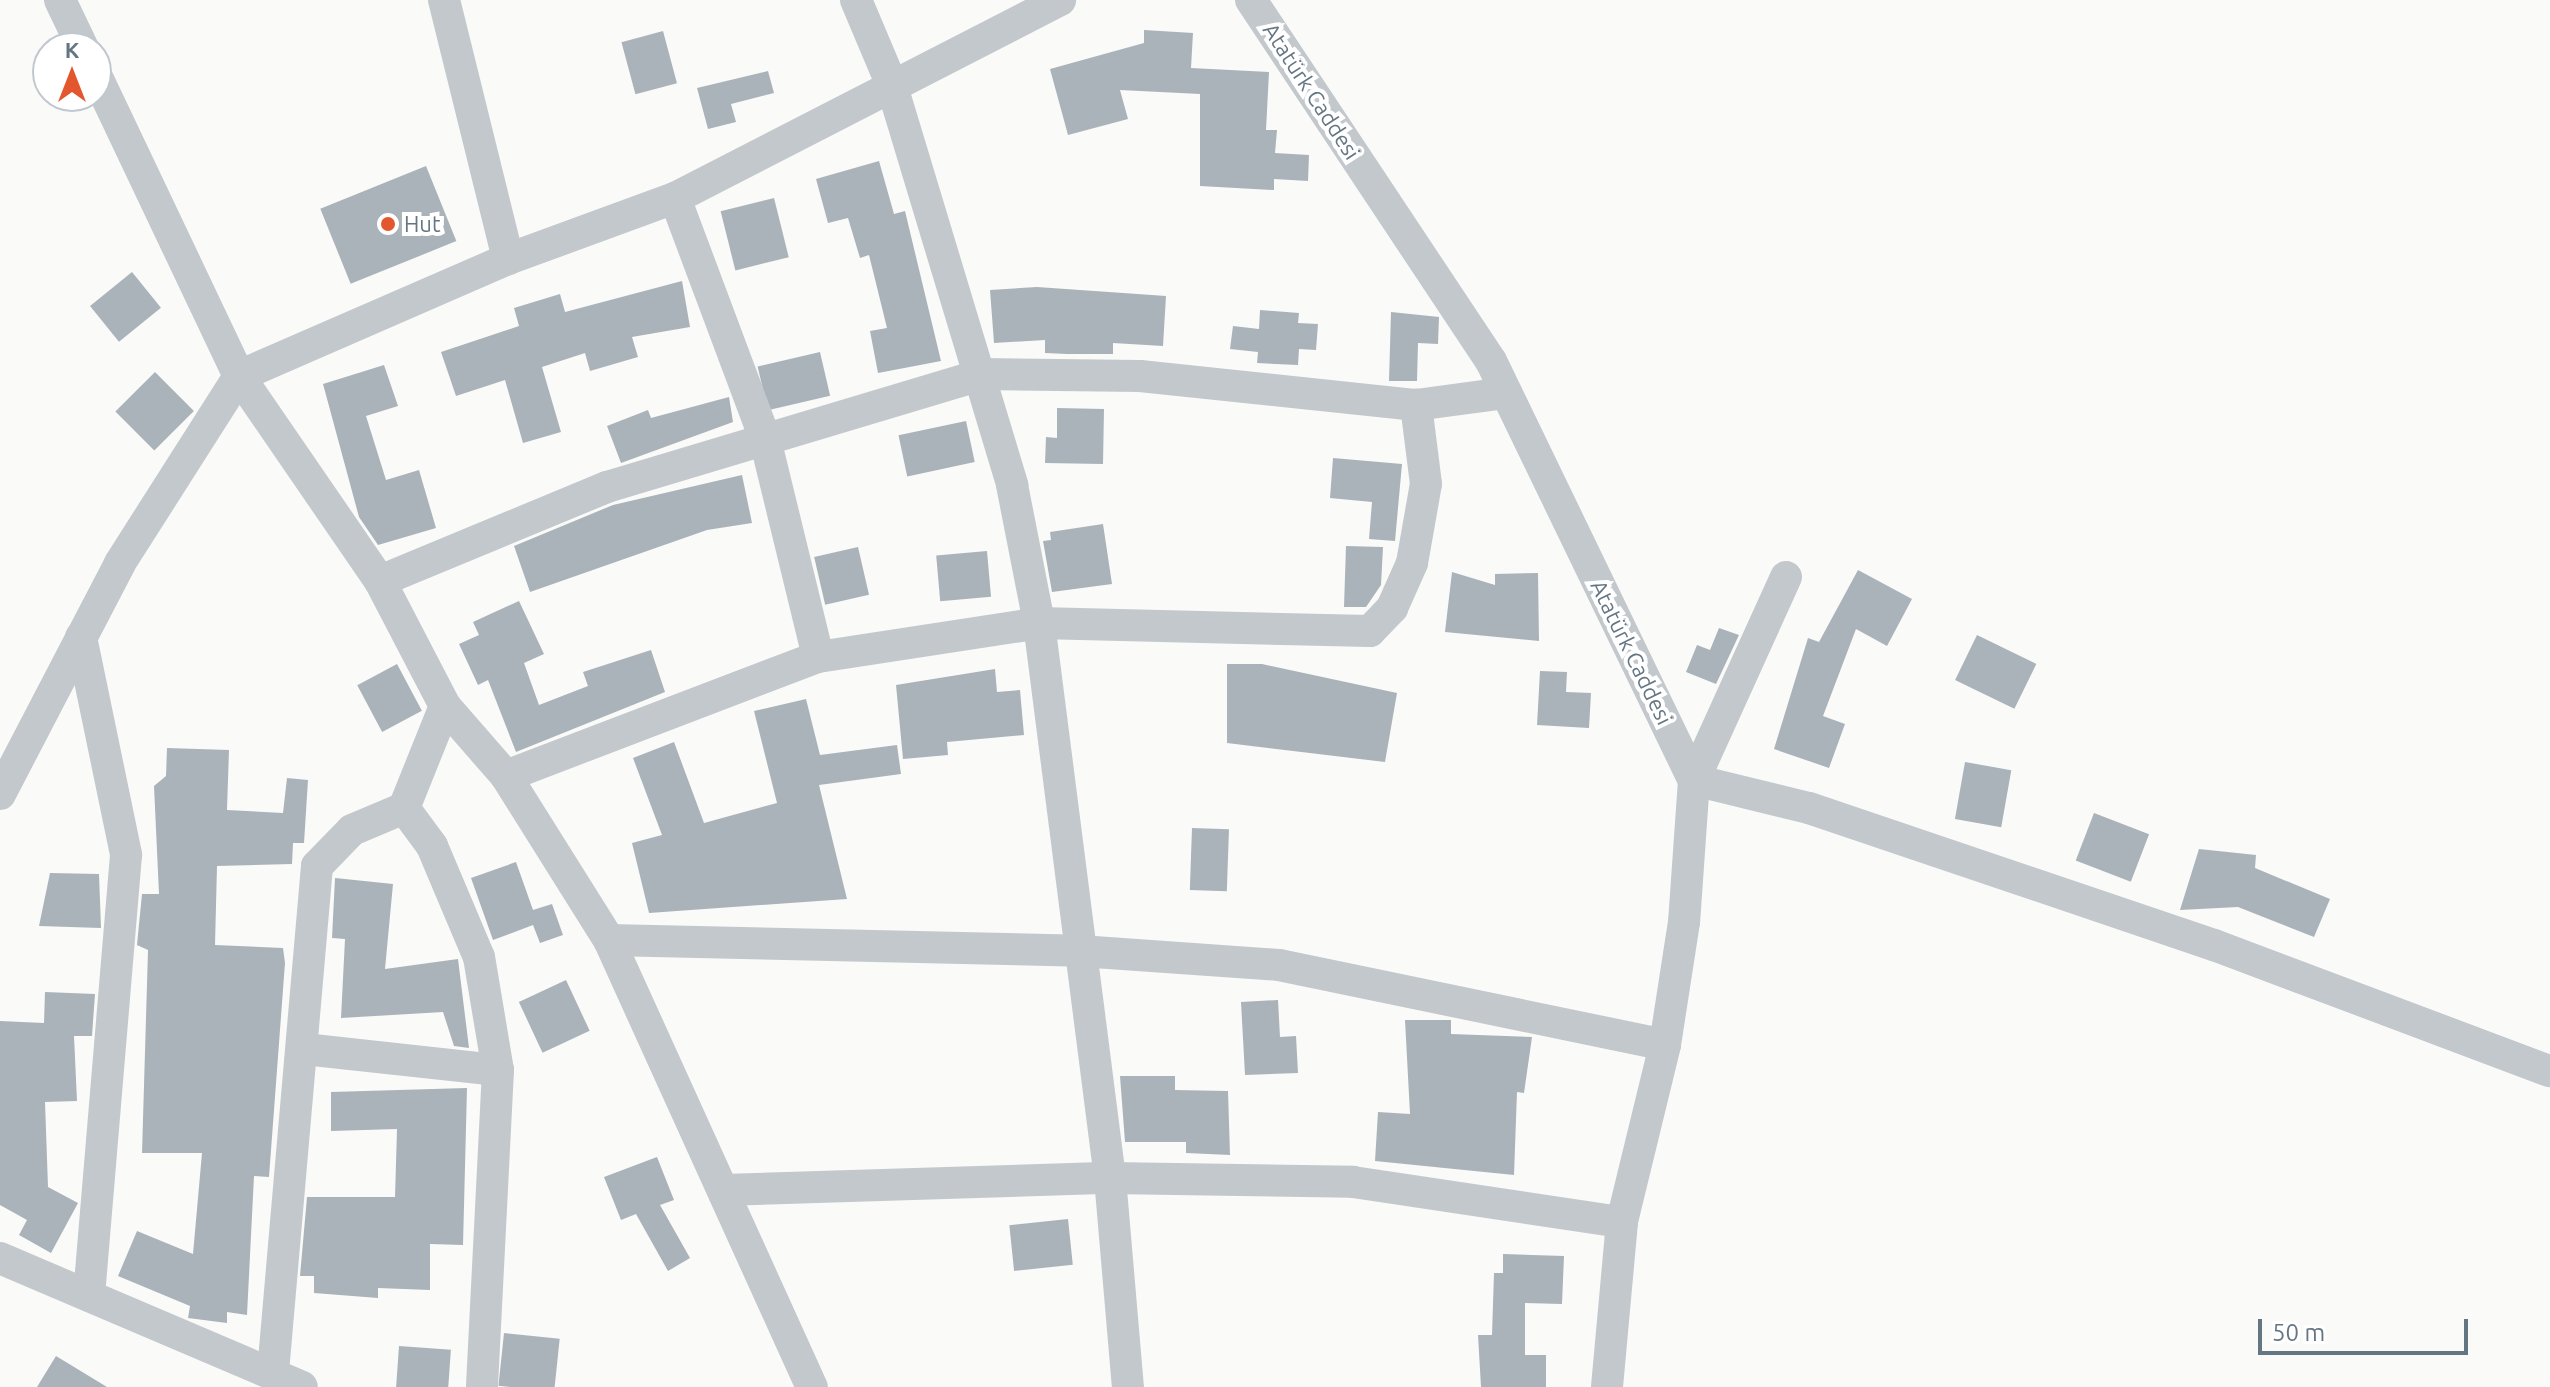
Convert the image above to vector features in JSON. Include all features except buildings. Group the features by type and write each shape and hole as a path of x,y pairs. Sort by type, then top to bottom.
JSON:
{"street":[{"path":"60,0 75,32"},
{"path":"444,0 508,259"},
{"path":"856,0 891,83 983,374 1039,623 1110,1178 1128,1387"},
{"path":"0,794 81,637 239,376 508,259 675,198 891,83 1060,0"},
{"name":"Atatürk Caddesi","path":"1251,0 1506,393 1694,780 1696,831 1665,1045 1622,1222 1607,1387"},
{"path":"112,109 239,376 380,581 445,706 506,776 609,940 812,1387"},
{"path":"675,198 765,439 818,657"},
{"path":"380,581 607,487 983,374 1140,376 1416,405 1506,393"},
{"path":"506,776 818,657 1039,623 1370,631 1392,608 1412,563 1426,484 1416,405"},
{"path":"1786,577 1694,780 1809,808 2214,945 2550,1071"},
{"path":"81,637 126,855 89,1294"},
{"path":"273,1372 304,1049 317,866 352,830 404,808 445,706"},
{"path":"404,808 432,846 479,957 498,1070 482,1387"},
{"path":"609,940 1080,951 1279,965 1665,1045"},
{"path":"304,1049 498,1070"},
{"path":"723,1190 1110,1178 1353,1182 1622,1222"},
{"path":"0,1258 273,1372 302,1387"}],"place":[{"name":"Hut","path":"388,224"}]}
